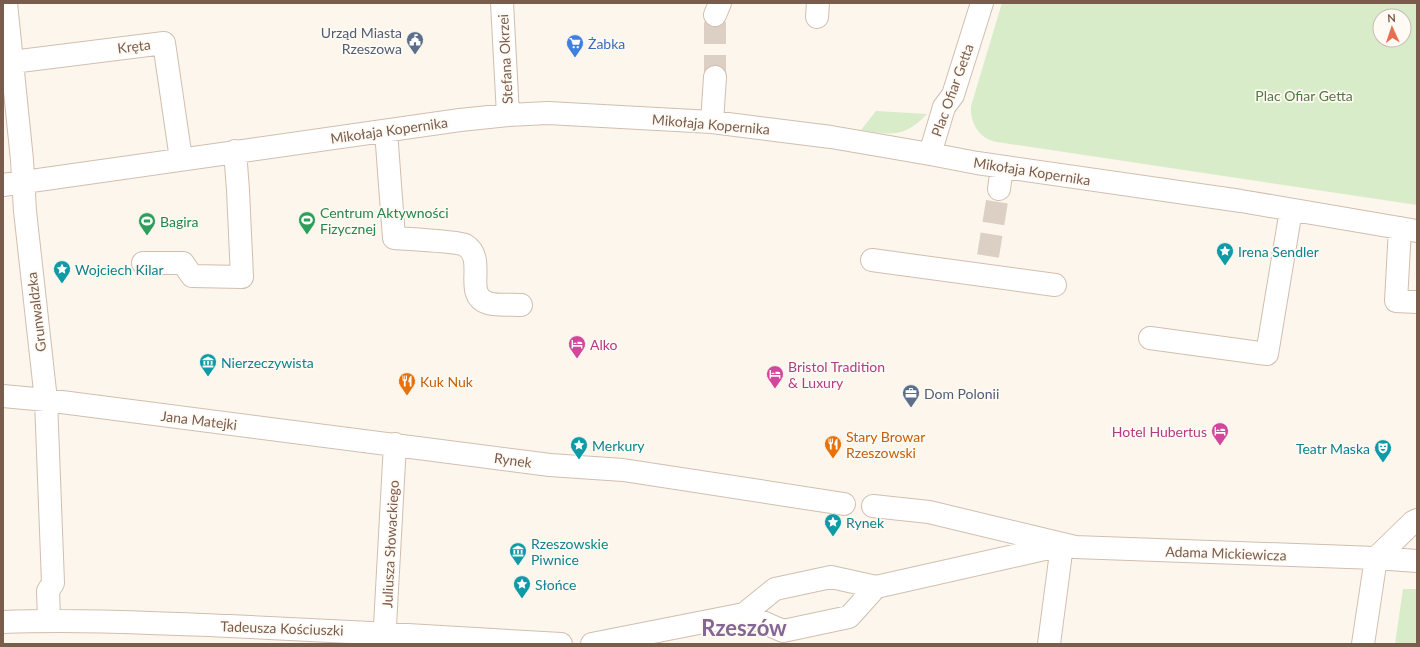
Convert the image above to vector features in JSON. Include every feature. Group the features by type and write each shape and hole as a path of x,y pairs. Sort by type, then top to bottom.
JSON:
{"street":[{"name":"Grunwaldzka","path":"6,3 12,62 13,184 25,211 46,400 53,583 48,591 48,620"},
{"name":"Stefana Okrzei","path":"502,3 508,115"},
{"name":"Plac Ofiar Getta","path":"930,154 944,107 953,95 982,3"},
{"name":"Kręta","path":"12,62 164,42 181,159"},
{"path":"712,122 715,76"},
{"name":"Mikołaja Kopernika","path":"13,184 386,130 508,115 548,112 712,122 831,137 1002,167 1291,210 1409,230"},
{"path":"386,130 394,238 464,245 473,253 476,263 474,284 478,296 487,303 521,305"},
{"path":"143,263 183,263 192,276 242,277 235,151"},
{"path":"999,188 1002,167"},
{"path":"1150,338 1267,354 1291,210"},
{"path":"1409,230 1396,301 1417,302"},
{"path":"872,260 986,265 1055,285"},
{"name":"Jana Matejki","path":"3,396 46,400 395,444"},
{"name":"Rynek","path":"395,444 550,465 623,470 844,504"},
{"name":"Juliusza Słowackiego","path":"385,639 395,444"},
{"path":"873,506 929,512 1069,546"},
{"path":"1363,644 1376,558 1413,522 1417,520"},
{"path":"592,644 744,614 775,589 831,578 876,587 1069,546"},
{"path":"1049,644 1069,546"},
{"name":"Adama Mickiewicza","path":"1069,546 1376,558 1417,561"},
{"path":"744,614 783,631 850,616 876,587"},
{"name":"Tadeusza Kościuszki","path":"3,622 48,620 142,622 385,639 561,644"}],"green space":[{"name":"Plac Ofiar Getta","path":"1002,3 1417,3 1417,205 997,142 985,138 981,134 974,124 971,106"},
{"path":"876,111 927,114 919,122 904,131 897,133 881,133 861,130"},
{"path":"1403,589 1417,589 1417,644 1395,644"}],"tunnel":[{"path":"715,15 715,77"},
{"path":"988,256 999,189"}],"place":[{"name":"Urząd Miasta Rzeszowa","path":"415,55"},
{"name":"Żabka","path":"575,58"},
{"name":"Centrum Aktywności Fizycznej","path":"307,235"},
{"name":"Bagira","path":"147,236"},
{"name":"Irena Sendler","path":"1225,266"},
{"name":"Wojciech Kilar","path":"62,284"},
{"name":"Alko","path":"577,359"},
{"name":"Nierzeczywista","path":"208,377"},
{"name":"Bristol Tradition & Luxury","path":"775,389"},
{"name":"Kuk Nuk","path":"407,396"},
{"name":"Dom Polonii","path":"911,408"},
{"name":"Hotel Hubertus","path":"1220,446"},
{"name":"Stary Browar Rzeszowski","path":"833,459"},
{"name":"Merkury","path":"579,460"},
{"name":"Teatr Maska","path":"1383,463"},
{"name":"Rynek","path":"833,537"},
{"name":"Rzeszowskie Piwnice","path":"518,566"},
{"name":"Słońce","path":"522,599"}],"district":[{"name":"Rzeszów","path":"744,627"}]}
